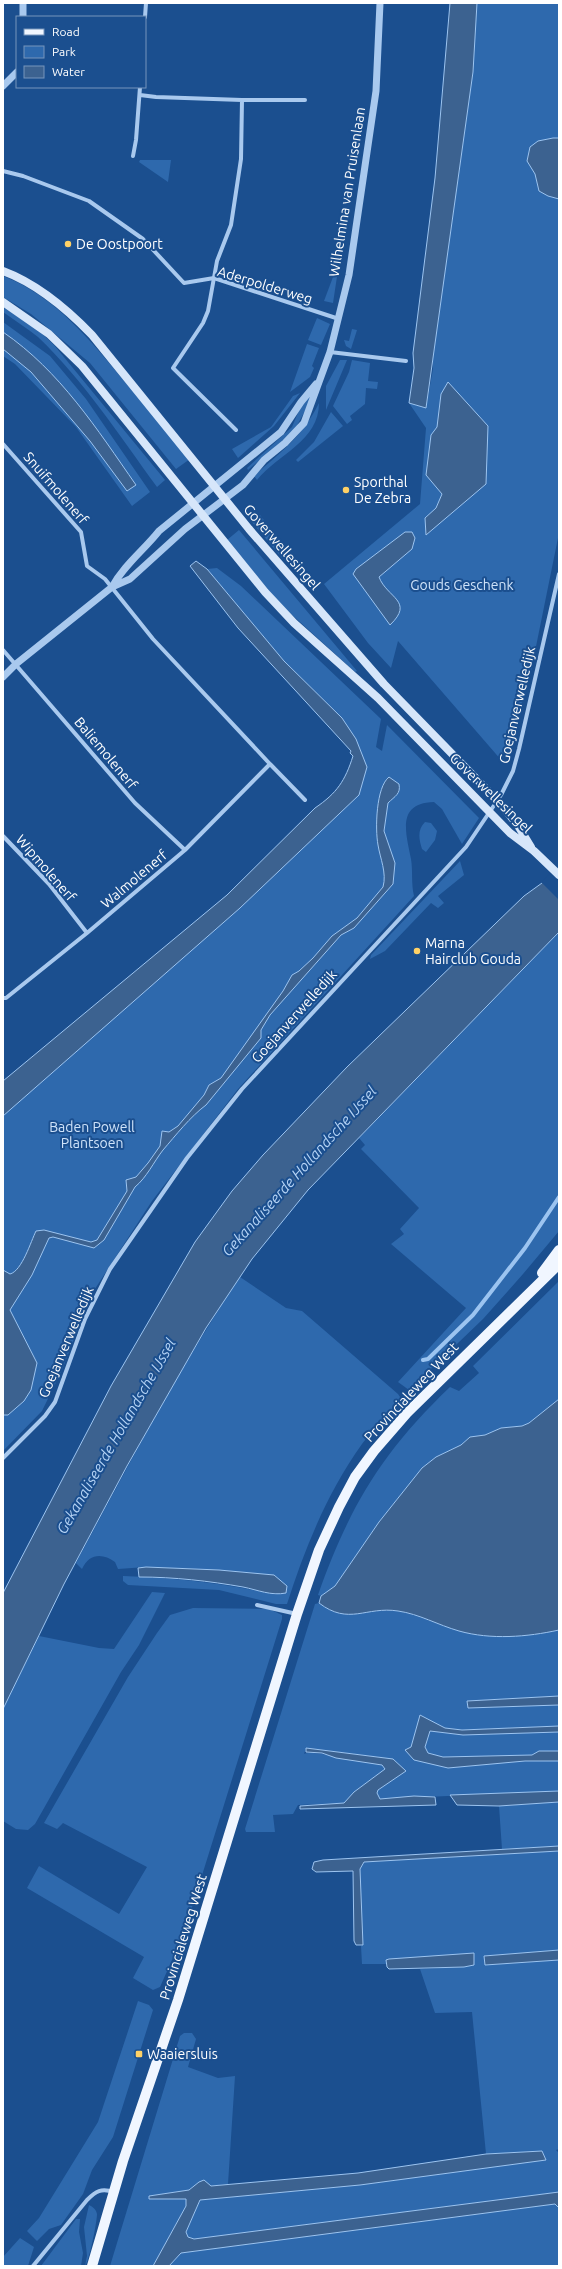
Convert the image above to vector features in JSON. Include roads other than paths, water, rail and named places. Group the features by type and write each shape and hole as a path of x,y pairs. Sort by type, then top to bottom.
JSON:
{"main road":[{"name":"Goverwellesingel","path":"3,271 27,282 52,298 88,330 195,460 224,499 384,684 497,800 517,824 534,851"},
{"name":"Goverwellesingel","path":"3,302 49,334 82,366 265,592 294,624 378,698 510,833 534,851 559,876"},
{"name":"Provincialeweg West","path":"529,1291 559,1250"},
{"name":"Provincialeweg West","path":"92,2266 114,2192 178,2000 297,1614 319,1550 339,1507 355,1477 374,1451 407,1413 529,1291 559,1264"}],"street":[{"path":"22,16 23,3"},
{"path":"145,16 146,3"},
{"name":"Wilhelmina van Pruisenlaan","path":"112,587 130,579 203,516 243,485 264,460 285,443 304,423 330,352 349,275 376,91 380,3"},
{"path":"3,86 16,73"},
{"path":"133,156 136,140 140,88"},
{"path":"140,95 242,100 305,100"},
{"path":"236,430 173,368 203,323 208,311 218,261 231,225 241,159 242,100"},
{"name":"Aderpolderweg","path":"3,171 23,176 32,181 89,201 143,239 184,283 214,278 339,319"},
{"path":"330,352 406,361"},
{"name":"Wilhelmina van Pruisenlaan","path":"112,587 120,572 145,549 160,531 281,432 301,402 318,382"},
{"name":"Snuifmolenerf","path":"3,444 81,532 87,566 105,579 112,587"},
{"name":"Goejanverwelledijk","path":"3,1458 45,1416 54,1402 85,1319 110,1269 187,1158 242,1088 466,848 490,812 515,763 530,707 548,616 559,574"},
{"path":"3,677 16,664 112,587 153,639 305,800"},
{"name":"Baliemolenerf","path":"3,650 135,803 185,850"},
{"name":"Walmolenerf","path":"3,998 6,998 87,933 185,850 270,764"},
{"name":"Wipmolenerf","path":"3,836 49,884 87,933"},
{"path":"257,1605 297,1614"},
{"path":"34,2266 87,2200 104,2189 114,2192"}],"water":[{"path":"450,3 477,3 473,72 426,408 409,403 414,368 413,353 435,178"},
{"path":"559,138 559,199 548,196 539,191 535,174 527,161 530,147 538,141"},
{"path":"3,332 42,364 60,383 92,422 136,485 127,491 90,441 31,372 3,349"},
{"path":"448,382 488,426 486,484 426,535 425,518 436,508 442,494 426,475 431,435 437,427 441,394"},
{"path":"405,532 412,532 415,538 412,549 379,577 400,605 400,610 397,617 390,625 353,574 356,569"},
{"path":"196,561 207,569 284,661 342,718 356,739 367,767 359,795 240,908 3,1116 3,1081 227,895 315,808 335,792 347,773 350,765 353,756 350,753 351,751 238,628 190,566"},
{"path":"389,777 399,784 397,795 388,803 384,831 395,863 393,884 354,928 341,935 270,1015 261,1030 261,1038 206,1105 189,1121 163,1150 135,1187 104,1240 94,1248 53,1237 49,1238 32,1275 10,1310 37,1363 31,1390 24,1401 8,1415 3,1415 3,1270 10,1274 14,1272 26,1255 36,1231 44,1230 91,1242 97,1240 127,1191 126,1180 136,1177 160,1146 162,1131 169,1132 178,1126 204,1095 209,1085 221,1078 283,991 292,975 299,971 313,958 332,936 357,918 383,887 384,871 377,838 377,819 381,790"},
{"name":"Gekanaliseerde Hollandsche IJssel","path":"559,867 559,932 308,1190 252,1259 206,1328 127,1466 64,1584 3,1709 3,1593 111,1386 195,1242 232,1191 263,1155 347,1067 524,896 542,883"},
{"path":"559,1399 559,1630 522,1636 484,1636 459,1631 406,1612 387,1610 349,1614 330,1610 319,1603 321,1596 335,1586 379,1522 422,1468 436,1457 461,1445 470,1437 485,1435 501,1428 522,1426 529,1423"},
{"path":"138,1568 219,1570 274,1575 287,1586 286,1593 270,1593 243,1587 191,1580 139,1577"},
{"path":"559,1696 559,1705 468,1708 467,1701"},
{"path":"420,1715 445,1728 462,1730 559,1726 559,1732 463,1735 430,1731 425,1747 428,1753 443,1757 532,1755 539,1751 559,1751 559,1761 525,1761 448,1768 414,1760 405,1750 411,1747"},
{"path":"306,1748 393,1759 406,1771 378,1790 377,1793 380,1799 414,1796 435,1797 436,1805 300,1809 300,1806 344,1803 354,1792 385,1769 382,1765 336,1758 322,1753 306,1752"},
{"path":"559,1791 559,1802 499,1806 457,1805 450,1795"},
{"path":"559,1846 559,1851 364,1862 360,1869 363,1945 356,1945 354,1941 353,1871 316,1872 312,1869 314,1862 323,1860"},
{"path":"559,1950 559,1960 485,1965 484,1956"},
{"path":"474,1953 474,1965 464,1967 389,1969 387,1967 386,1960 389,1959"},
{"path":"542,2151 546,2160 360,2185 200,2200 186,2232 188,2237 194,2239 559,2192 559,2208 555,2204 181,2253 169,2266 153,2266 186,2206 186,2199 149,2199 149,2196 189,2190 204,2180 211,2186 358,2173 486,2154"}],"waterway":[{"path":"423,1360 428,1359 473,1315 525,1248 559,1197"}],"place":[{"name":"De Oostpoort","path":"68,244"},
{"name":"Sporthal De Zebra","path":"346,490"},
{"name":"Marna Hairclub Gouda","path":"417,951"},
{"name":"Waaiersluis","path":"139,2054"}],"park label":[{"name":"Gouds Geschenk","path":"462,585"},
{"name":"Baden Powell Plantsoen","path":"92,1136"}]}
